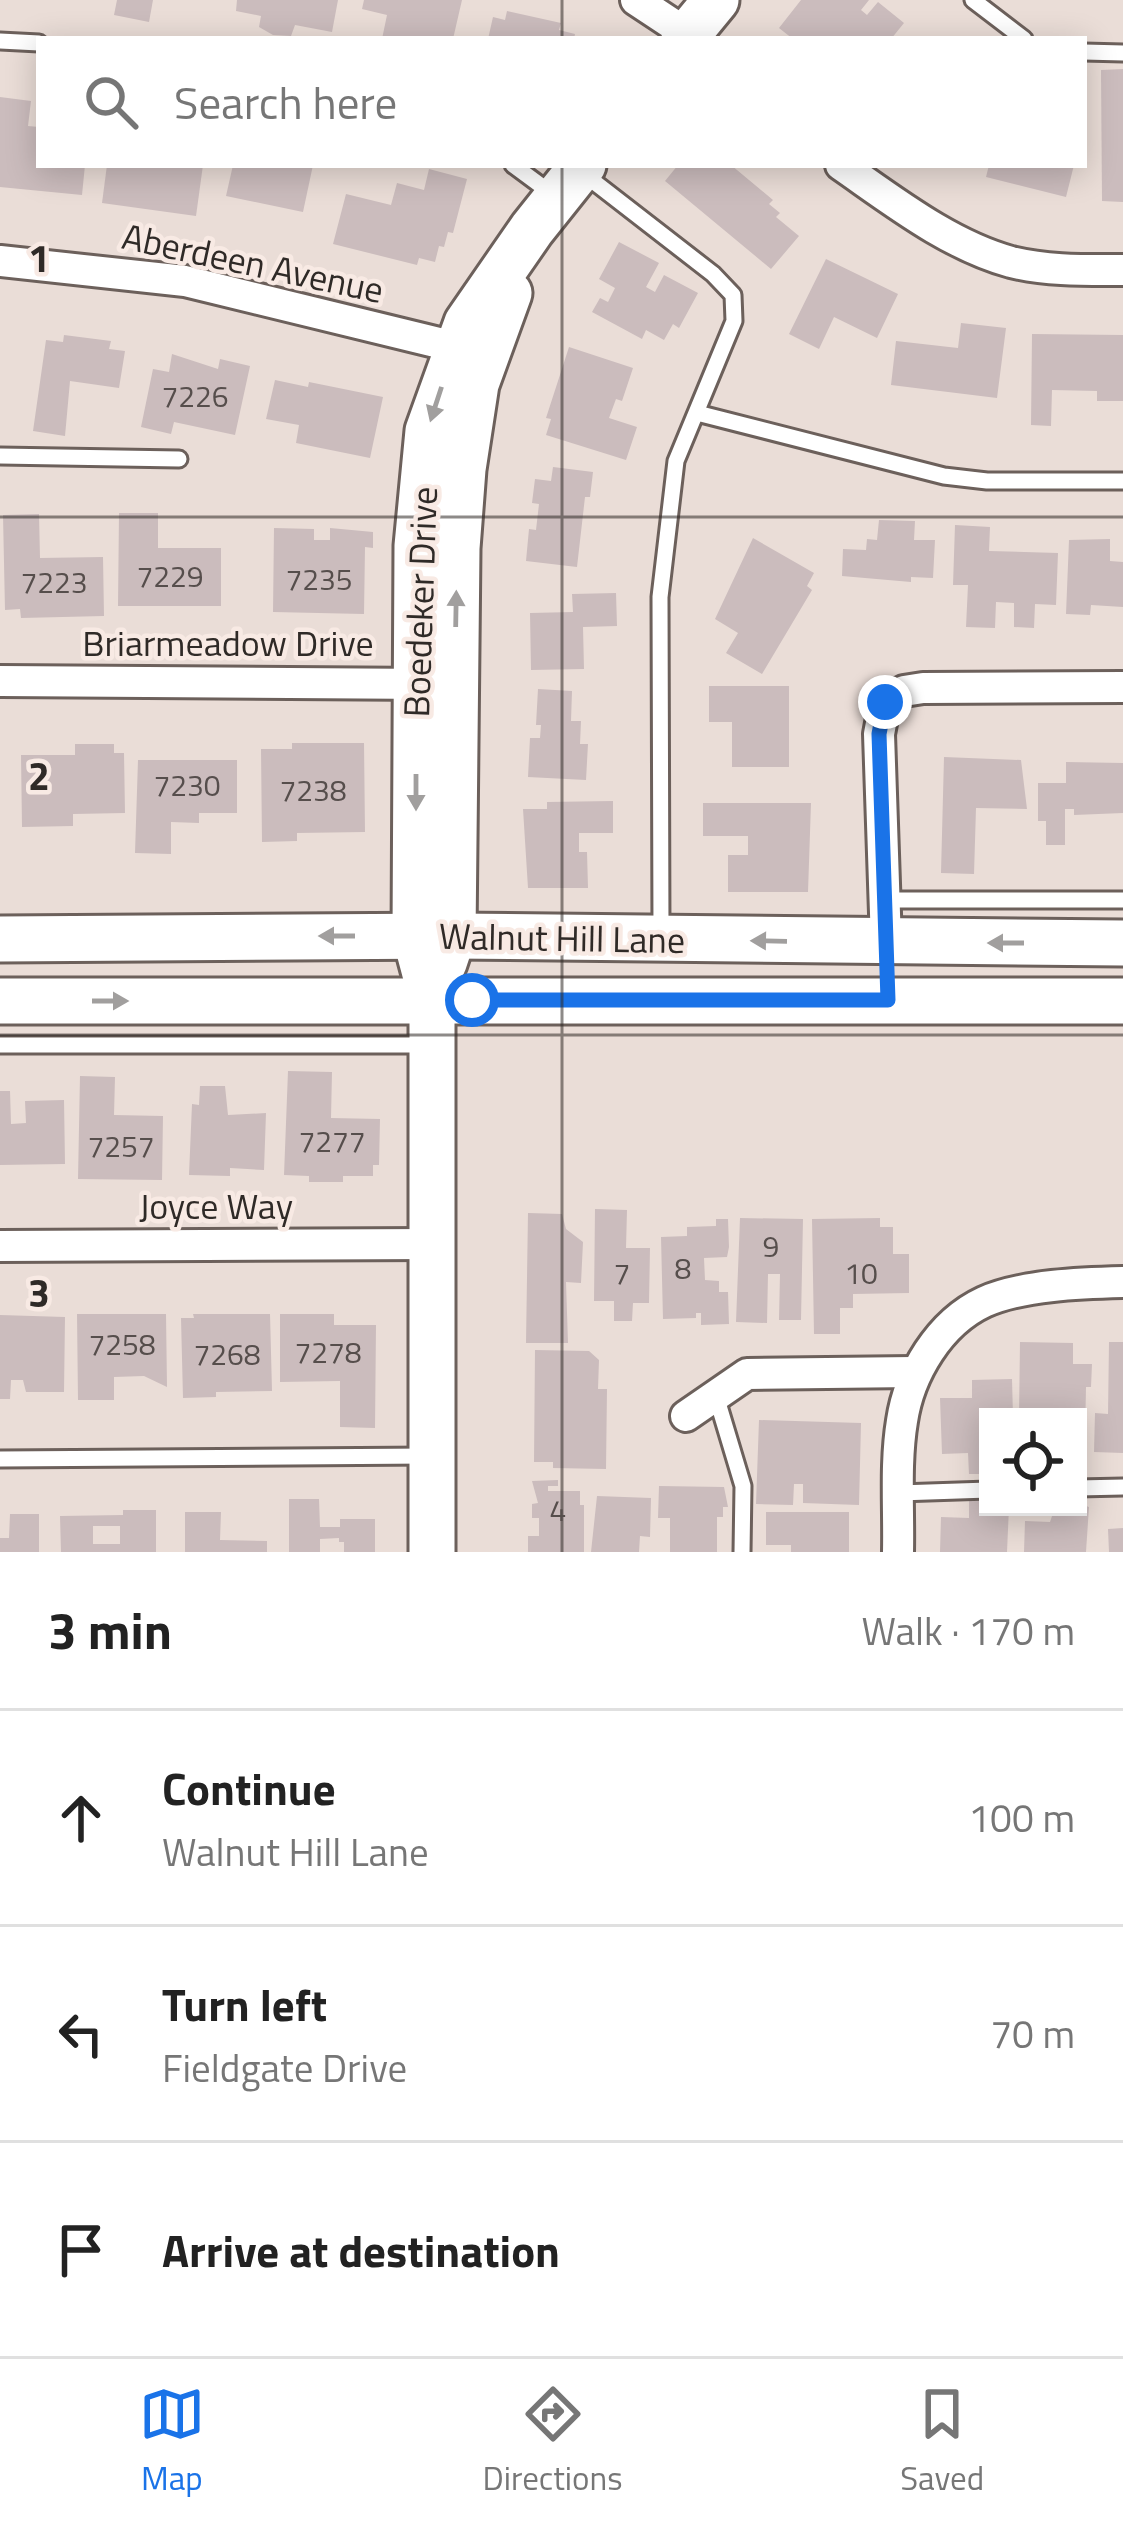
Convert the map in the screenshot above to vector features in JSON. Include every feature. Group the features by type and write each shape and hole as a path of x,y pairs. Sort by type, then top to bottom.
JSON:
{"main road":[{"name":"Boedeker Drive","path":"432,1552 436,683 476,384 471,350 563,190"},
{"name":"Walnut Hill Lane","path":"0,939 434,936 662,940 885,922 1123,944"},
{"path":"885,922 888,1000"},
{"name":"Walnut Hill Lane","path":"0,1001 1123,1001"}],"street":[{"path":"636,0 696,28"},
{"path":"845,168 925,222 1006,261 1045,268 1123,270"},
{"name":"Aberdeen Avenue","path":"0,261 185,280 471,350"},
{"name":"Briarmeadow Drive","path":"0,681 436,683"},
{"path":"885,922 879,734 885,702 923,688 1123,687"},
{"name":"Joyce Way","path":"0,1246 432,1244"},
{"path":"898,1552 901,1422 914,1372 946,1331 983,1303 1053,1286 1123,1282"},
{"path":"686,1416 747,1374 914,1372"}],"lane":[{"path":"974,0 1020,36"},
{"path":"0,41 36,43"},
{"path":"1087,52 1123,52"},
{"path":"519,168 713,274 733,295 734,321 676,461 660,597 662,940"},
{"path":"697,412 944,476 987,481 1123,481"},
{"path":"0,456 179,459"},
{"path":"885,922 1123,900"},
{"path":"0,1045 432,1045"},
{"path":"715,1394 743,1486 742,1552"},
{"path":"0,1459 432,1456"},
{"path":"1087,1488 1123,1487"},
{"path":"899,1492 979,1490"}],"building":[{"path":"117,0 153,0 149,22 114,15"},
{"path":"237,0 338,0 332,32 295,25 291,36 273,35 259,27 261,16 236,11"},
{"path":"364,0 462,0 454,36 383,36 387,15 362,9"},
{"path":"801,0 869,0 861,10 867,15 878,2 904,23 893,36 789,36 779,28"},
{"path":"507,11 561,23 559,30 575,36 489,36 493,17 505,20"},
{"path":"1123,69 1123,202 1102,201 1101,70"},
{"path":"0,97 31,101 28,126 36,127 36,168 85,168 82,195 0,187"},
{"path":"107,168 203,168 196,216 102,203"},
{"path":"232,168 312,168 303,212 226,196"},
{"path":"676,168 735,168 773,200 769,204 780,213 776,217 799,236 771,269 665,181"},
{"path":"988,168 1073,168 1066,197 986,177"},
{"path":"429,169 467,179 453,233 448,232 444,247 439,246 435,262 419,258 417,265 333,244 346,194 391,205 397,183 424,190"},
{"path":"619,242 659,263 646,287 655,292 664,275 698,293 679,328 673,324 664,340 646,330 642,339 592,312 600,298 608,302 615,288 599,279"},
{"path":"826,259 898,294 877,338 834,317 819,349 789,334"},
{"path":"961,323 1006,328 997,398 891,385 896,341 958,348"},
{"path":"1032,334 1123,335 1123,401 1097,401 1097,391 1052,390 1051,426 1031,425"},
{"path":"64,335 111,341 109,349 125,351 119,388 70,381 65,436 33,431 46,340 63,342"},
{"path":"569,347 633,368 622,401 616,399 609,418 637,427 626,460 546,435 551,419 546,418"},
{"path":"172,354 218,369 220,359 250,366 235,435 174,422 171,434 141,427 153,369 169,372"},
{"path":"275,380 383,397 370,458 296,443 299,425 266,419"},
{"path":"553,467 593,472 590,497 585,497 577,567 526,561 529,529 536,530 539,504 532,503 535,479 551,481"},
{"path":"119,513 158,513 158,548 221,548 221,606 118,606"},
{"path":"39,514 40,558 103,557 104,616 21,618 20,609 5,610 3,515"},
{"path":"879,520 915,521 914,540 935,540 933,578 911,577 911,582 842,576 843,549 866,550 867,539 877,540"},
{"path":"955,525 990,527 989,551 1058,553 1056,605 1035,604 1034,628 1014,627 1014,603 996,602 995,628 966,627 968,585 953,585"},
{"path":"274,528 314,529 314,540 330,540 330,528 373,532 373,548 365,547 364,614 273,612"},
{"path":"753,538 814,573 807,586 812,590 762,674 726,653 738,633 715,619"},
{"path":"1110,539 1110,561 1123,562 1123,607 1091,605 1090,615 1066,614 1069,540"},
{"path":"616,593 617,626 583,627 584,669 531,670 530,613 573,612 572,594"},
{"path":"709,686 789,686 789,767 732,767 732,722 709,722"},
{"path":"538,689 572,691 571,721 581,721 580,744 588,744 586,780 528,777 530,738 540,738"},
{"path":"292,743 364,743 365,832 297,833 297,841 262,842 261,749 292,749"},
{"path":"75,744 114,744 114,753 124,753 125,813 73,814 73,826 22,827 21,755 75,755"},
{"path":"944,757 1021,760 1027,809 976,808 974,874 941,873"},
{"path":"138,760 237,760 237,813 199,813 199,823 171,822 171,854 135,853"},
{"path":"1066,762 1123,763 1123,813 1074,815 1074,809 1065,809 1065,845 1046,845 1046,821 1038,821 1038,783 1066,783"},
{"path":"613,801 613,833 579,833 579,852 587,852 588,888 528,888 523,809 547,809 547,802"},
{"path":"703,803 811,803 808,892 728,892 728,855 748,855 748,836 703,836"},
{"path":"288,1071 332,1072 331,1118 380,1119 379,1165 373,1165 373,1176 309,1182 309,1176 284,1175"},
{"path":"80,1076 115,1077 114,1115 163,1116 162,1180 78,1179"},
{"path":"200,1086 225,1086 228,1115 266,1113 264,1170 230,1168 230,1176 189,1175 192,1104 199,1105"},
{"path":"0,1091 10,1091 11,1124 26,1123 25,1101 64,1100 65,1164 0,1165"},
{"path":"595,1209 627,1210 626,1248 650,1248 649,1303 633,1303 632,1321 614,1321 614,1301 594,1301"},
{"path":"528,1213 562,1214 566,1229 583,1242 581,1283 566,1282 568,1343 526,1343"},
{"path":"740,1218 803,1219 801,1320 779,1320 780,1274 768,1274 767,1323 736,1322"},
{"path":"880,1218 880,1227 893,1227 893,1254 909,1254 909,1293 853,1294 853,1308 840,1308 840,1334 814,1334 812,1219"},
{"path":"716,1219 728,1219 729,1247 727,1257 704,1258 705,1280 719,1281 719,1292 728,1292 729,1324 701,1325 701,1313 696,1318 663,1319 661,1237 687,1236 687,1227 716,1226"},
{"path":"77,1314 166,1314 167,1387 144,1376 114,1377 114,1400 78,1400"},
{"path":"193,1314 270,1314 272,1391 183,1398 181,1318 194,1318"},
{"path":"280,1314 334,1314 334,1325 376,1325 375,1428 340,1427 340,1381 280,1382"},
{"path":"0,1315 65,1317 64,1392 26,1392 23,1380 11,1380 10,1399 0,1399"},
{"path":"1020,1342 1073,1343 1073,1364 1092,1364 1086,1408 1019,1408"},
{"path":"1109,1342 1123,1342 1123,1453 1094,1452 1095,1413 1108,1414"},
{"path":"535,1350 589,1351 599,1360 598,1389 607,1389 606,1469 553,1468 553,1462 534,1462"},
{"path":"1012,1379 1013,1408 979,1408 979,1474 969,1474 968,1453 942,1454 940,1398 972,1398 972,1380"},
{"path":"759,1420 861,1423 859,1505 803,1503 803,1484 794,1484 793,1505 756,1504"},
{"path":"558,1480 558,1486 548,1486 548,1491 580,1491 584,1552 528,1552 528,1536 539,1536 539,1518 532,1518 532,1504 538,1503 532,1481"},
{"path":"659,1486 724,1487 728,1507 723,1507 723,1517 717,1517 717,1552 670,1552 670,1518 658,1518"},
{"path":"597,1496 651,1498 650,1537 640,1536 639,1552 591,1552"},
{"path":"969,1498 979,1499 979,1516 1009,1516 1007,1552 940,1552 941,1517 969,1518"},
{"path":"289,1499 319,1499 320,1527 340,1527 340,1519 375,1519 375,1552 344,1552 339,1538 320,1539 320,1552 289,1552"},
{"path":"1089,1507 1086,1552 1024,1552 1025,1521 1050,1522 1052,1516 1087,1516"},
{"path":"123,1510 156,1510 156,1552 61,1552 60,1516 123,1515","holes":["93,1526 120,1526 120,1544 93,1544"]},
{"path":"185,1512 221,1512 220,1540 267,1541 267,1552 185,1552"},
{"path":"766,1512 849,1512 849,1552 791,1552 791,1545 766,1545"},
{"path":"10,1514 39,1514 39,1552 0,1552 0,1538 9,1538"},
{"path":"1123,1528 1123,1552 1109,1552 1108,1529"}],"route":[{"path":"472,1000 888,1000 879,734 885,702"}]}
